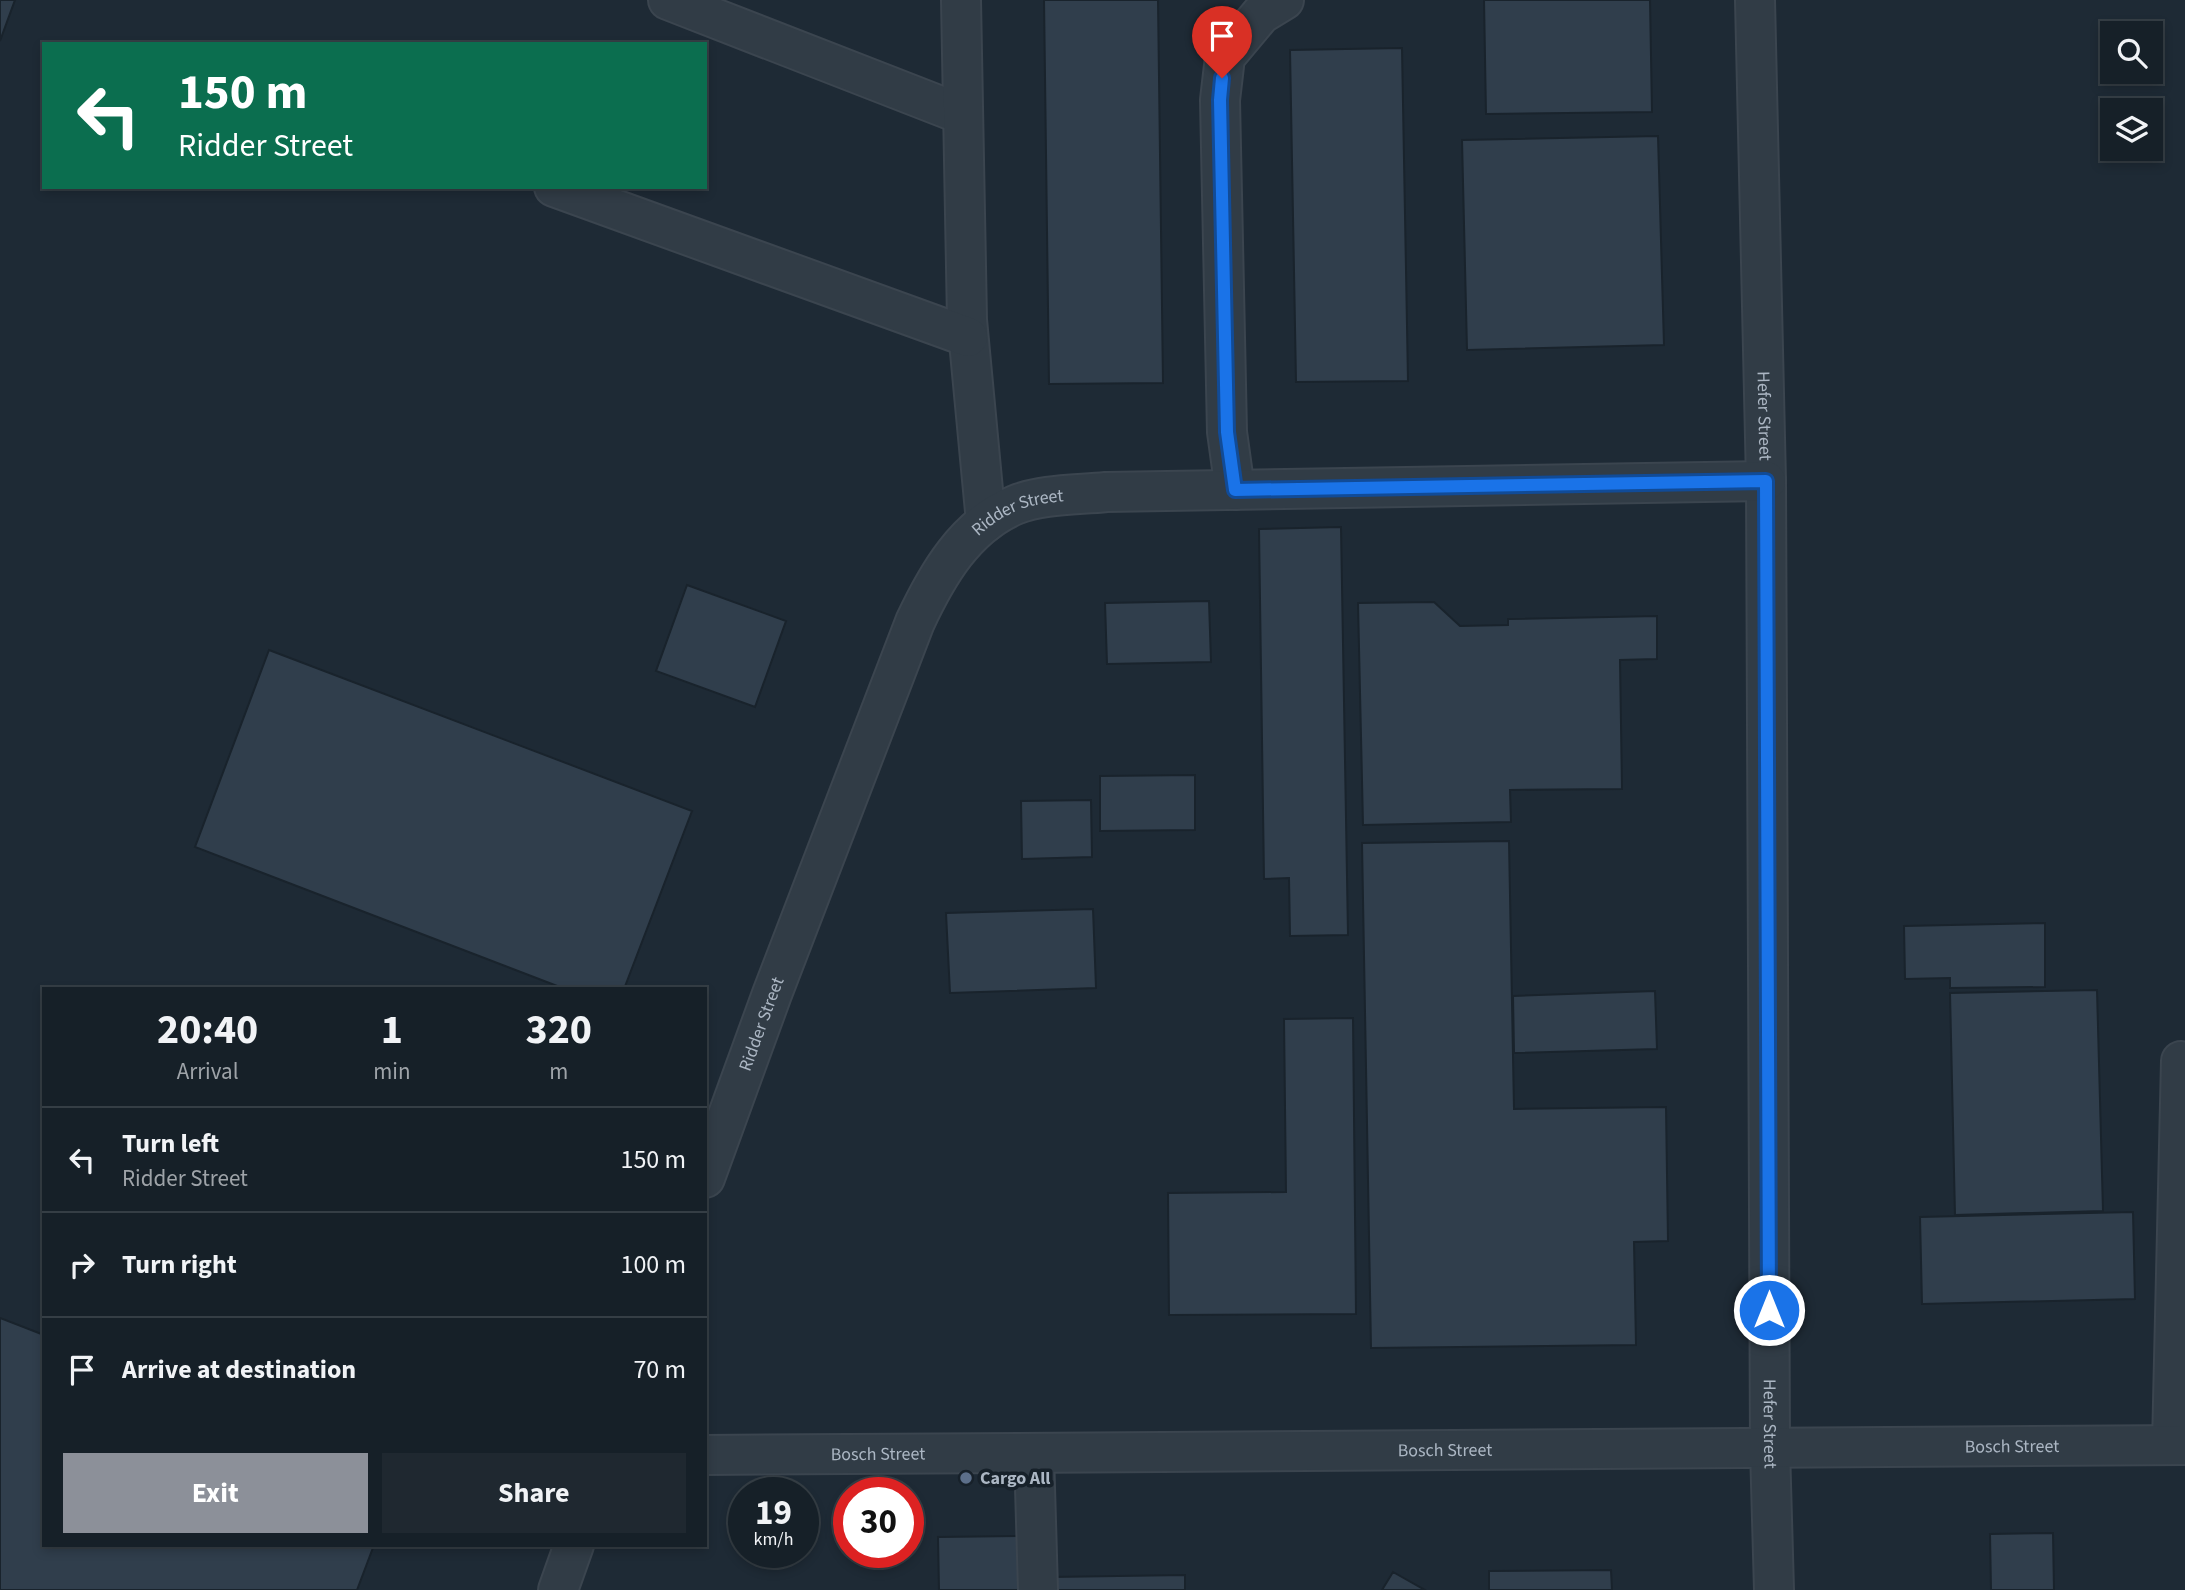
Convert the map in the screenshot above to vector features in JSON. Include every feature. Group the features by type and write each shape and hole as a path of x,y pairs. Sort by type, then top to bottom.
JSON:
{"street":[{"path":"668,0 961,114"},
{"path":"961,0 961,114 968,337 986,522"},
{"path":"1235,490 1227,432 1220,100 1225,57 1261,14 1284,0"},
{"name":"Hefer Street","path":"1755,0 1766,481 1770,1448 1774,1590"},
{"path":"560,189 968,337"},
{"name":"Ridder Street","path":"707,1173 777,981 915,622 937,576 986,522 1016,505 1045,498 1106,492 1766,481"},
{"path":"2179,1445 2181,1061"},
{"name":"Bosch Street","path":"707,1455 2179,1445"},
{"path":"1034,1453 1038,1590"},
{"path":"558,1590 574,1547"}],"building":[{"path":"0,0 15,0 0,41"},
{"path":"1044,0 1158,0 1163,383 1049,384"},
{"path":"1484,0 1650,0 1652,112 1486,114"},
{"path":"1402,48 1408,381 1296,382 1290,50"},
{"path":"1658,136 1664,345 1467,350 1462,140"},
{"path":"1341,527 1348,935 1290,936 1289,878 1264,879 1259,529"},
{"path":"687,585 786,621 755,707 656,671"},
{"path":"1209,601 1211,662 1107,664 1105,603"},
{"path":"1434,602 1460,626 1508,625 1508,619 1657,616 1657,659 1620,660 1622,789 1510,790 1511,822 1363,825 1358,603"},
{"path":"269,650 692,811 625,987 560,987 195,847"},
{"path":"1195,775 1195,830 1100,831 1100,776"},
{"path":"1091,800 1092,857 1022,859 1021,801"},
{"path":"1509,841 1514,1109 1666,1107 1668,1241 1634,1242 1636,1345 1371,1348 1362,843"},
{"path":"1093,909 1096,988 950,993 946,913"},
{"path":"2045,923 2045,987 1950,988 1950,978 1905,979 1904,926"},
{"path":"2097,990 2103,1211 1955,1215 1950,993"},
{"path":"1655,991 1657,1049 1514,1053 1513,996"},
{"path":"1353,1018 1356,1314 1169,1315 1168,1193 1286,1192 1284,1019"},
{"path":"2133,1212 2135,1299 1922,1304 1920,1217"},
{"path":"0,1318 42,1334 42,1547 373,1547 357,1590 0,1590"},
{"path":"2053,1533 2054,1590 1991,1590 1990,1534"},
{"path":"1025,1536 1026,1590 939,1590 938,1537"},
{"path":"1611,1570 1612,1590 1489,1590 1489,1571"},
{"path":"1393,1572 1425,1590 1382,1590"},
{"path":"1185,1575 1185,1590 1051,1590 1051,1577"}],"place":[{"name":"Cargo All","path":"966,1478"}],"route":[{"path":"1222,78 1220,100 1227,432 1235,490 1766,481 1769,1310"}]}
